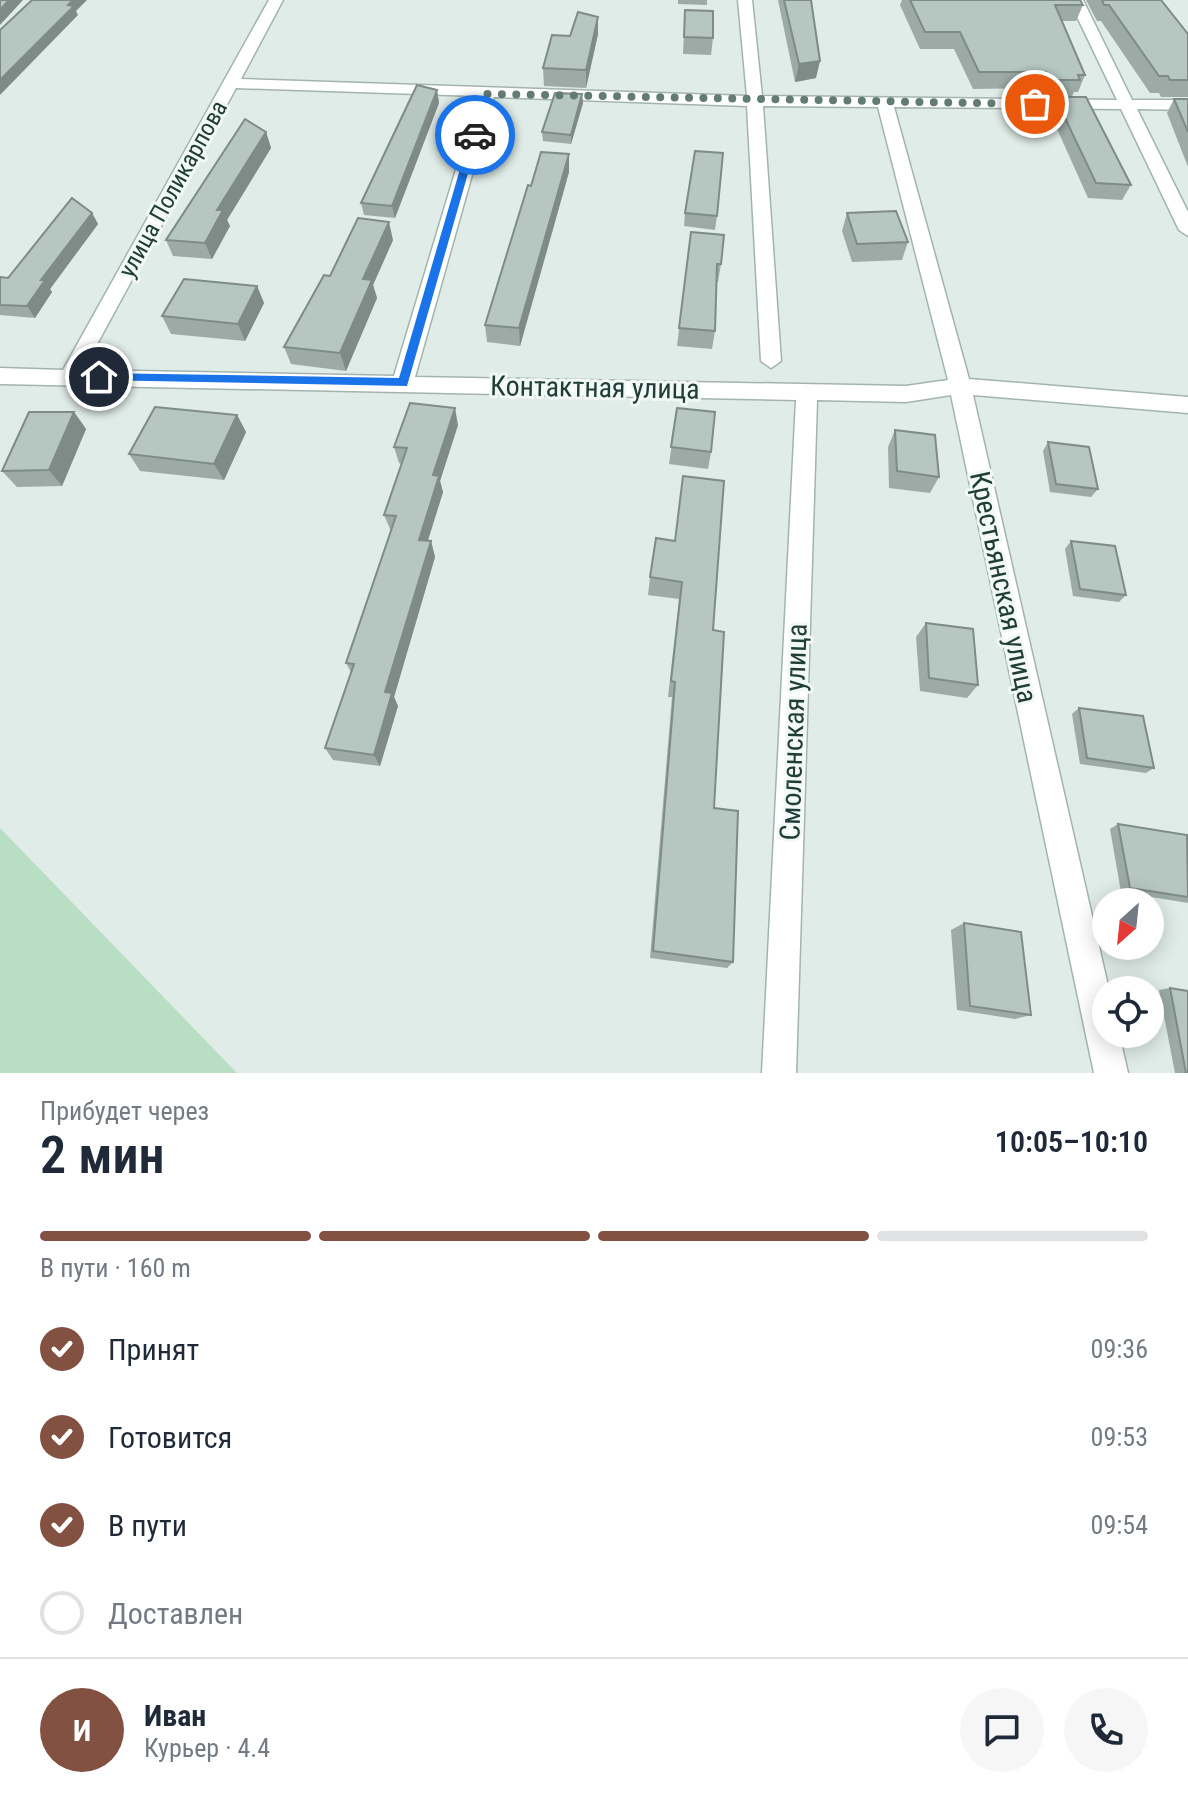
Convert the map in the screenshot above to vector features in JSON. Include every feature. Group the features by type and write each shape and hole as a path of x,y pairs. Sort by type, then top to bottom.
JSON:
{"street":[{"name":"улица Поликарпова","path":"69,377 276,0"},
{"path":"745,0 755,101 771,361"},
{"path":"1076,0 1188,230"},
{"path":"233,83 755,101 1188,105"},
{"path":"403,383 487,94"},
{"name":"Крестьянская улица","path":"885,103 960,386 1111,1073"},
{"name":"Контактная улица","path":"0,376 906,394 960,386 1188,405"},
{"name":"Смоленская улица","path":"779,1073 807,392"}],"green space":[{"path":"0,828 237,1073 0,1073"}],"building":[{"path":"0,0 9,0 0,10"},
{"path":"32,0 73,0 68,5 74,6 0,80 0,30"},
{"path":"784,0 811,0 820,61 799,64"},
{"path":"910,0 1080,0 1083,5 1055,5 1085,75 1078,75 1080,80 1049,80 1046,72 979,72 960,32 925,32"},
{"path":"1102,0 1161,0 1188,34 1188,80 1170,80 1168,76 1159,76 1109,5 1104,5"},
{"path":"685,10 713,11 713,38 684,37"},
{"path":"578,12 598,17 586,70 543,68 552,35 570,36"},
{"path":"417,85 437,90 392,206 361,203"},
{"path":"555,93 582,94 571,135 542,132"},
{"path":"1055,97 1086,97 1131,185 1096,183"},
{"path":"1174,99 1188,99 1188,132"},
{"path":"245,119 266,132 217,210 223,210 205,243 166,240"},
{"path":"695,151 723,153 717,216 685,213"},
{"path":"541,152 569,154 519,328 485,325 528,185 531,186"},
{"path":"72,198 92,213 41,280 45,280 27,306 0,305 0,277 8,278"},
{"path":"896,211 908,242 857,244 847,213"},
{"path":"358,218 389,222 363,279 372,280 340,353 284,347 324,275 330,276"},
{"path":"691,232 724,235 721,264 717,264 715,331 679,328"},
{"path":"184,279 257,286 238,324 162,316"},
{"path":"410,403 455,408 433,475 439,476 419,540 431,541 385,692 392,693 374,755 325,748 354,664 346,663 396,516 384,515 407,448 394,447"},
{"path":"155,407 237,415 214,464 129,454"},
{"path":"677,408 715,412 711,452 671,447"},
{"path":"29,412 74,412 49,470 2,471"},
{"path":"895,430 935,435 939,477 897,471"},
{"path":"1048,442 1089,447 1098,489 1056,484"},
{"path":"683,476 724,481 713,630 724,632 714,808 738,811 733,962 653,951 675,682 671,681 682,582 650,577 656,538 675,541"},
{"path":"1071,541 1115,546 1126,595 1080,589"},
{"path":"926,623 973,629 978,685 929,678"},
{"path":"1079,708 1143,716 1154,768 1087,758"},
{"path":"1118,824 1187,835 1188,897 1164,893 1164,888 1130,888"},
{"path":"964,923 1021,932 1031,1015 970,1006"},
{"path":"1170,988 1188,991 1188,1073 1186,1073"}],"way so far":[{"path":"475,135 487,94 1035,104"}],"route":[{"path":"99,377 403,383 475,135"}]}
